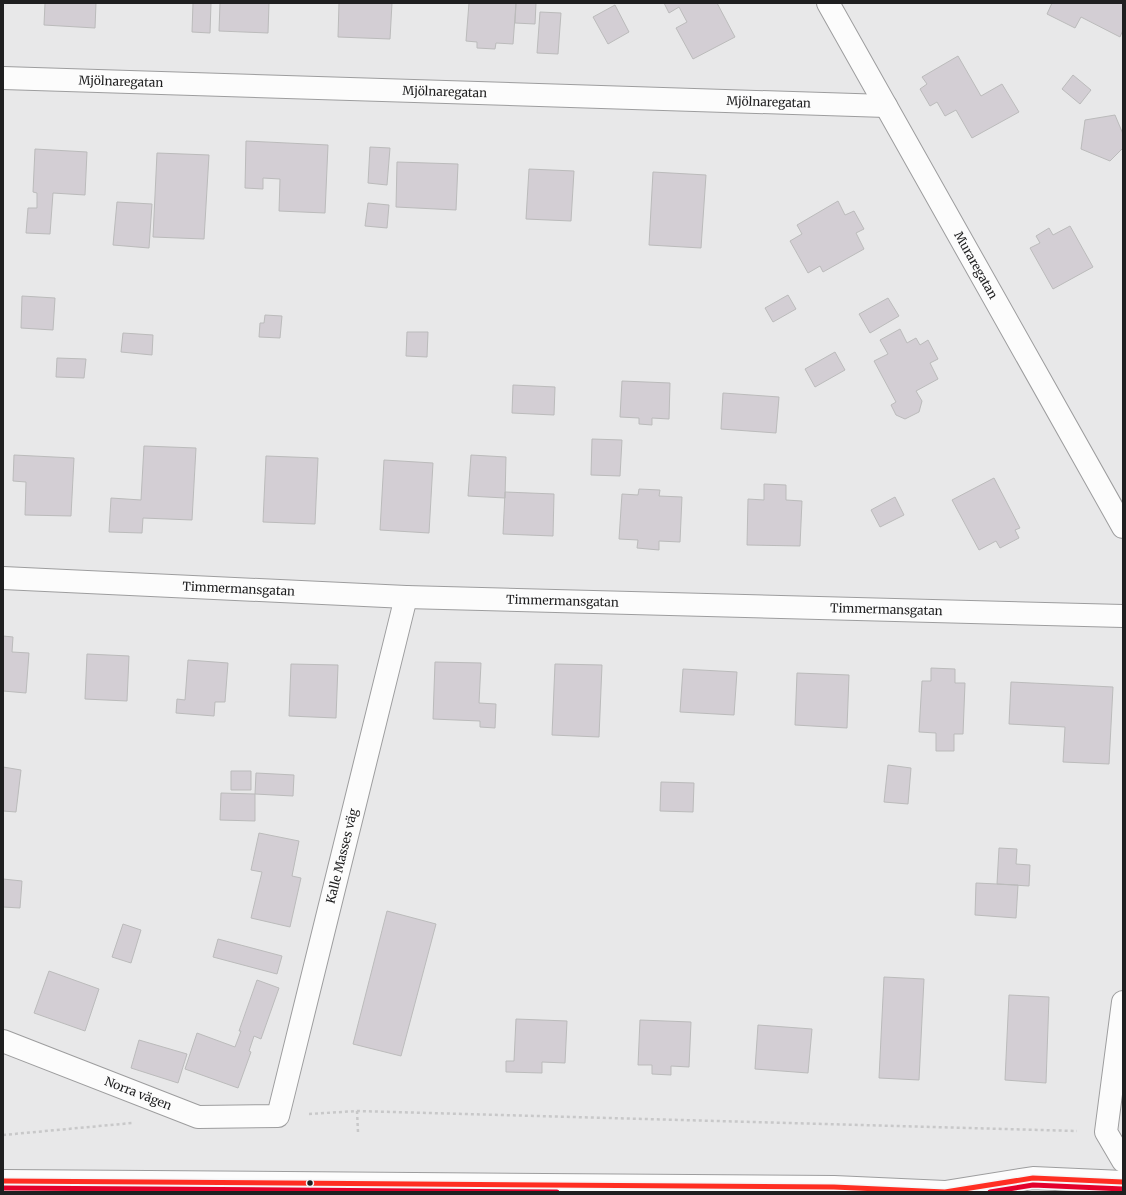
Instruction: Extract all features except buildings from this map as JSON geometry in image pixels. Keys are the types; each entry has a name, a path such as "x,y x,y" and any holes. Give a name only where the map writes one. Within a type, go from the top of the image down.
{"street":[{"name":"Muraregatan","path":"828,3 1123,526"},
{"name":"Mjölnaregatan","path":"3,78 886,106"},
{"name":"Timmermansgatan","path":"3,578 406,597 1123,616"},
{"name":"Kalle Masses väg","path":"278,1116 406,597"},
{"path":"1123,1002 1106,1132 1123,1161"},
{"name":"Norra vägen","path":"3,1041 198,1117 278,1116"},
{"path":"3,1181 834,1187 945,1192 1033,1178 1123,1182"}],"path":[{"path":"278,1116 358,1111 1106,1132"},
{"path":"358,1111 358,1132"},
{"path":"3,1135 134,1123"}],"transit line":[{"path":"3,1181 834,1187 945,1192 1033,1178 1123,1182"},
{"path":"990,1192 1033,1185 1123,1189"},
{"path":"3,1188 557,1192"}]}
